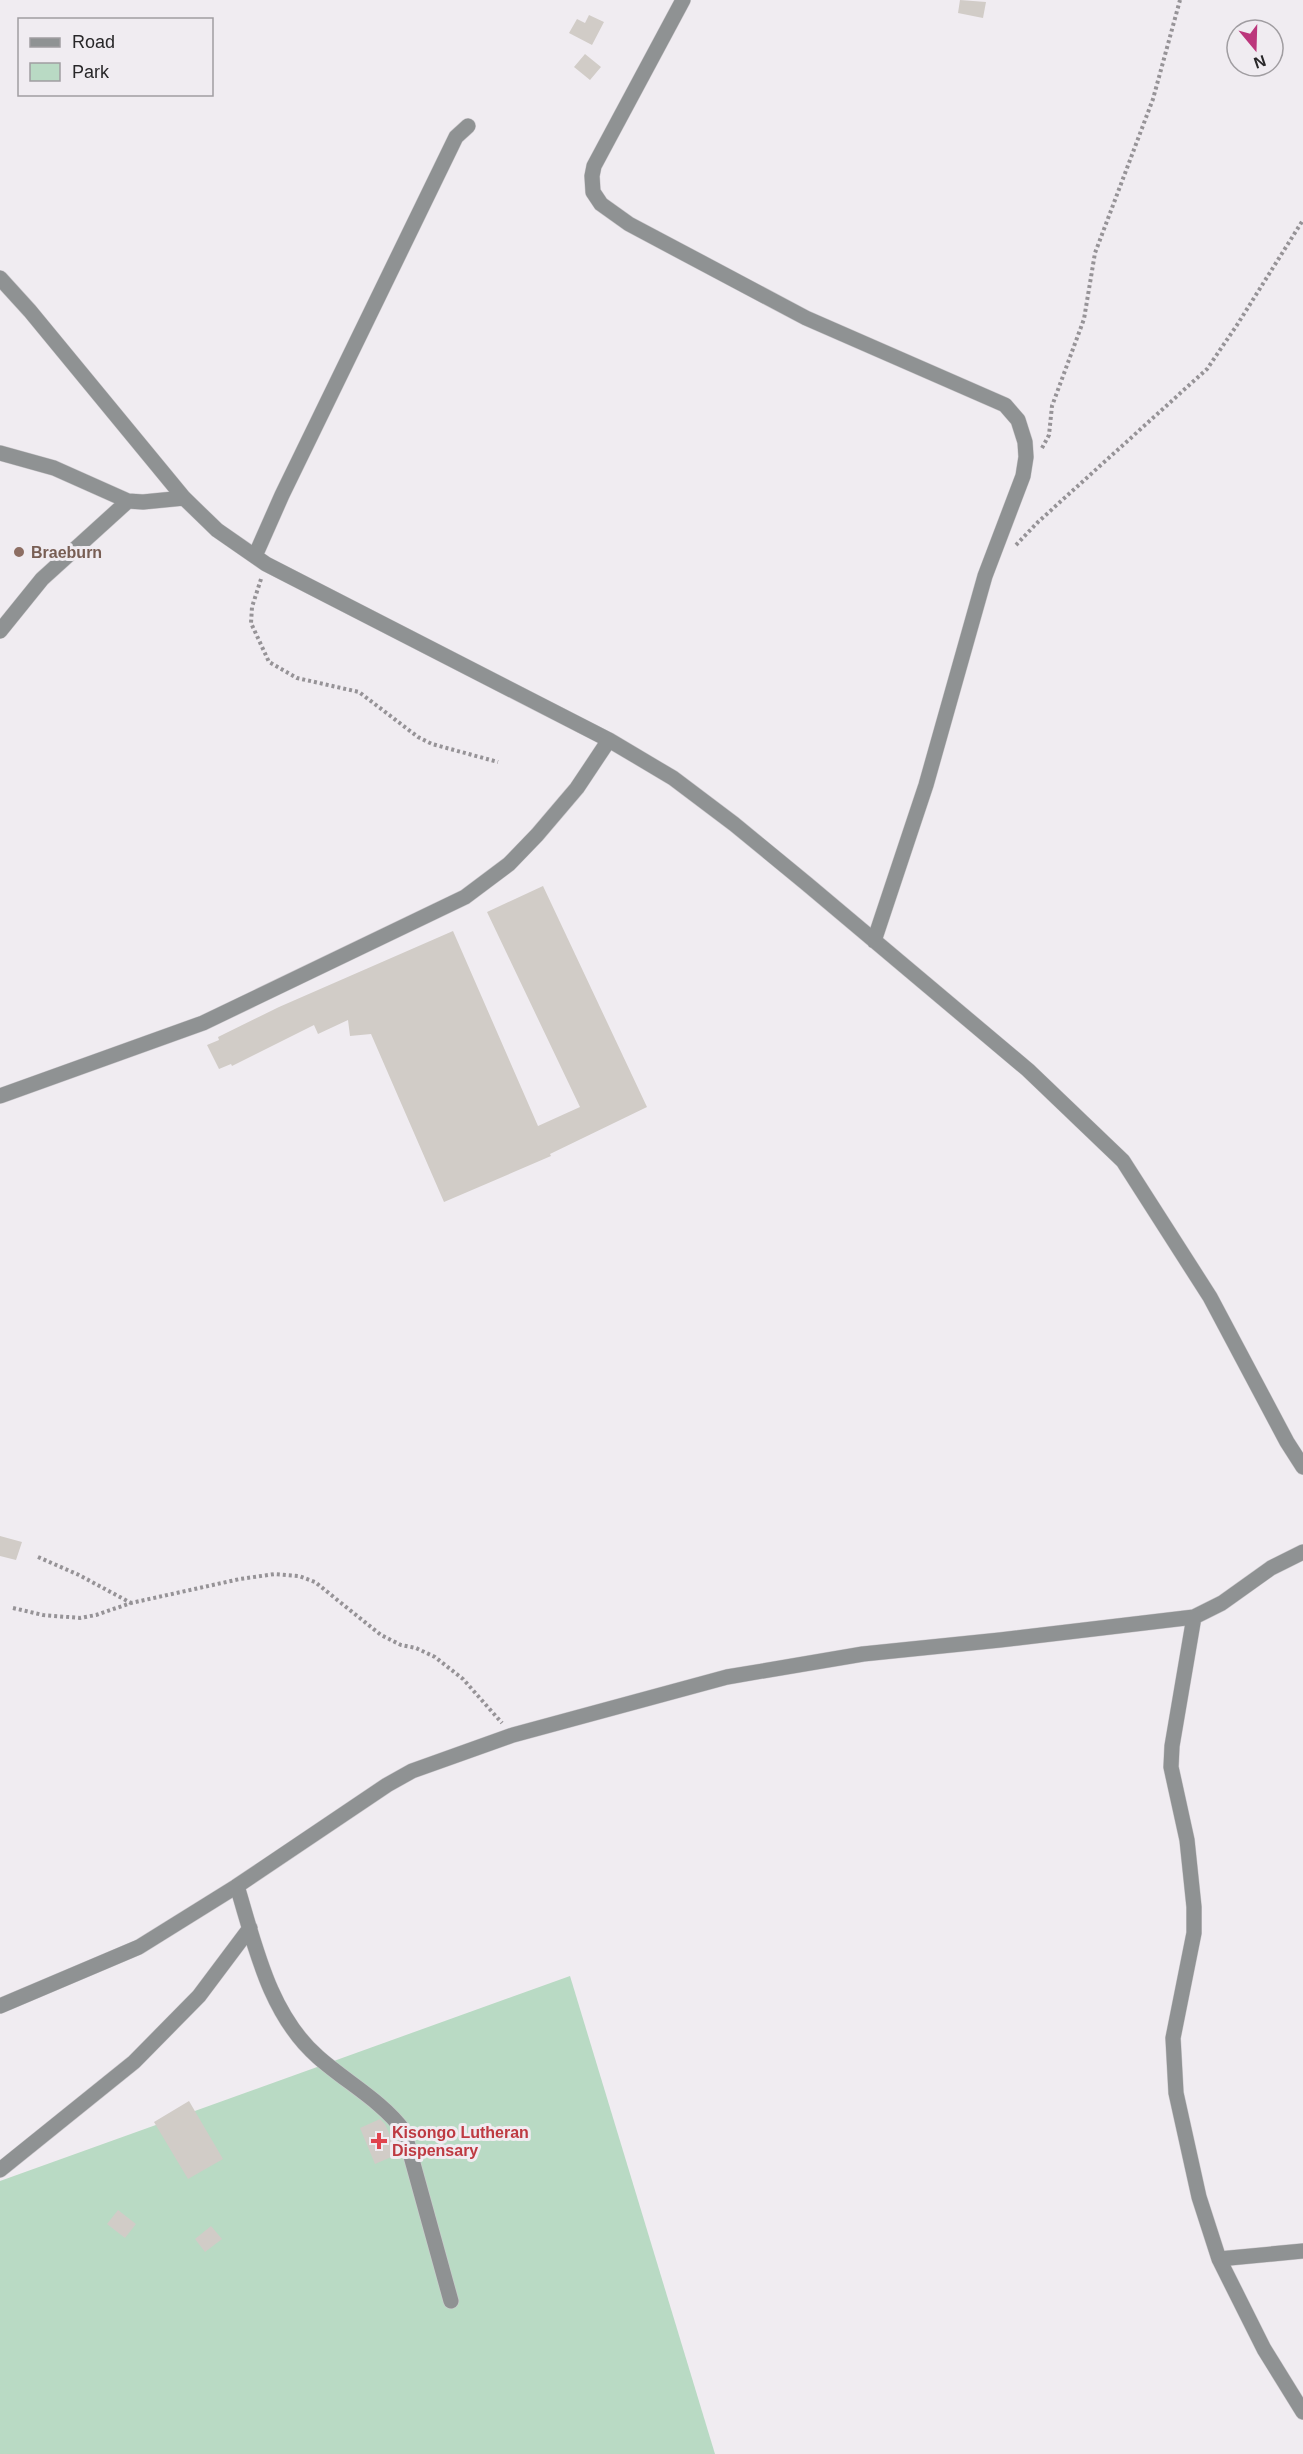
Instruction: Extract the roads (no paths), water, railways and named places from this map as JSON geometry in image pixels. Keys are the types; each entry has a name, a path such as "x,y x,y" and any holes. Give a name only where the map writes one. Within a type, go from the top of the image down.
{"street":[{"path":"683,0 594,166 591,176 593,192 601,204 629,224 806,318 1005,405 1018,420 1025,442 1026,457 1023,476 985,576 926,785 874,941"},
{"path":"261,560 282,495 456,137 468,126"},
{"path":"0,278 30,311 183,498 217,530 261,560 609,740 673,778 734,824 1028,1070 1122,1161 1210,1297 1287,1442 1303,1467"},
{"path":"0,453 54,468 128,501 150,502 183,498"},
{"path":"0,631 42,579 128,501"},
{"path":"0,1096 203,1023 465,897 509,864 537,834 577,788 609,740"},
{"path":"0,2006 139,1947 237,1886 387,1785 412,1771 446,1758 513,1735 727,1677 863,1654 1194,1617 1222,1603 1271,1568 1303,1552"},
{"path":"1194,1617 1172,1746 1171,1767 1187,1840 1194,1907 1194,1933 1173,2038 1176,2093 1199,2197 1219,2259 1264,2349 1303,2412"},
{"path":"237,1886 266,1979 281,2011 301,2041 317,2057 392,2115 404,2131 451,2301"},
{"path":"0,2170 134,2062 199,1996 250,1928"},
{"path":"1219,2259 1303,2251"}],"place":[{"name":"Braeburn","path":"19,552"},
{"name":"Kisongo Lutheran Dispensary","path":"379,2141"}]}
